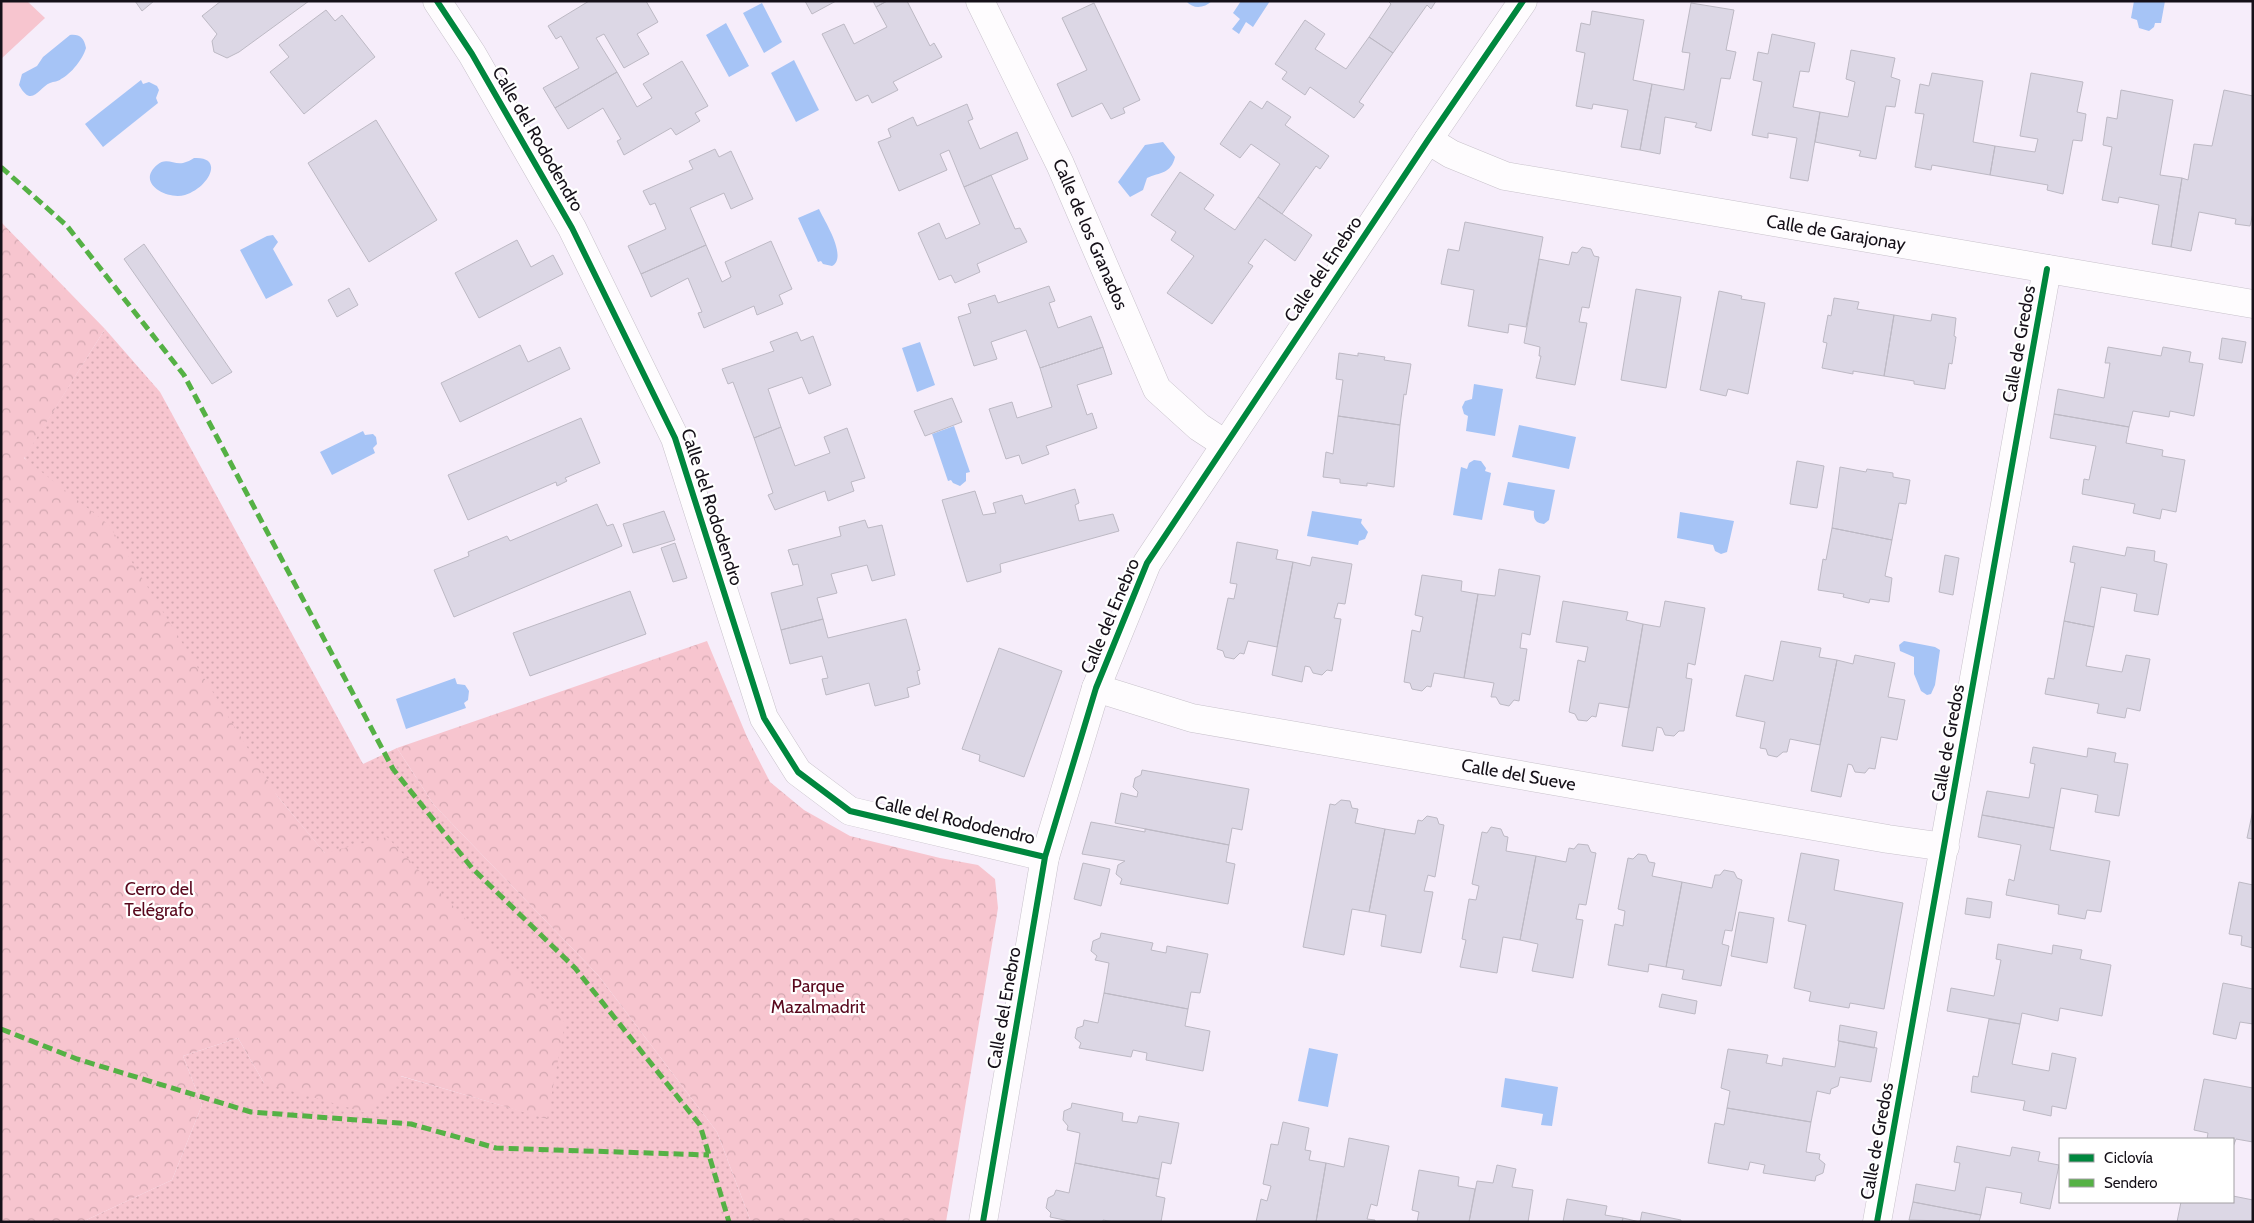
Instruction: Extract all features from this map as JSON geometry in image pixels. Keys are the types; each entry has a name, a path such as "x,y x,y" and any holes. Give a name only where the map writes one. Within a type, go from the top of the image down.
{"street":[{"name":"Calle del Rododendro","path":"437,1 472,54 572,228 675,438 764,718 798,772 850,811 1045,856"},
{"name":"Calle de los Granados","path":"980,1 1060,164 1157,389 1199,427 1225,444"},
{"name":"Calle del Enebro","path":"983,1222 1045,856 1096,688 1147,563 1428,140 1523,1"},
{"name":"Calle de Garajonay","path":"1428,140 1451,154 1505,176 2253,304"},
{"name":"Calle de Gredos","path":"1877,1222 1946,846 2048,269"},
{"name":"Calle del Sueve","path":"1096,688 1192,718 1878,837 1946,846"}],"green space":[{"path":"1,1 27,1 45,18 1,59"},
{"name":"Cerro del Telégrafo","path":"1,222 105,329 24,458 109,525 278,797 325,853 387,837 565,1023 547,1119 401,1076 367,1113 264,1083 238,1038 183,1056 202,1105 172,1180 82,1222 1,1222"},
{"path":"105,329 160,392 363,764 397,748 434,805 598,975 717,1132 751,1222 82,1222 172,1180 202,1105 183,1056 238,1038 264,1083 400,1076 546,1118 278,797 24,457"},
{"name":"Parque Mazalmadrit","path":"707,641 747,737 770,782 804,810 850,836 940,858 978,865 995,879 998,908 946,1222 751,1222 717,1132 598,975 434,805 397,748"}],"water":[{"path":"1186,1 1212,1 1206,5 1196,7"},
{"path":"1241,1 1270,1 1253,27 1246,22 1239,34 1232,29 1240,19 1233,13"},
{"path":"2134,1 2165,1 2161,23 2155,23 2154,27 2149,31 2139,28 2137,20 2131,18"},
{"path":"762,3 782,42 764,53 743,13"},
{"path":"726,23 749,66 729,77 706,35"},
{"path":"70,35 76,35 83,39 86,48 73,70 59,81 46,85 32,96 24,92 19,85 22,74 37,66 43,57"},
{"path":"794,60 819,110 796,122 771,73"},
{"path":"141,80 143,84 149,82 157,86 159,90 156,98 158,103 103,147 85,124"},
{"path":"1163,142 1175,157 1171,167 1164,172 1147,178 1143,190 1130,197 1118,182 1145,145"},
{"path":"194,158 209,162 211,167 207,180 194,191 185,195 170,195 156,189 152,184 151,172 160,163 167,161 183,163"},
{"path":"819,209 834,239 838,255 836,262 832,266 823,264 821,261 818,262 798,218"},
{"path":"273,235 278,242 273,249 293,285 266,299 240,250 267,236"},
{"path":"920,342 935,385 917,392 902,348"},
{"path":"1474,384 1503,389 1495,436 1466,431 1468,416 1464,414 1462,407 1465,401 1472,399"},
{"path":"1519,425 1576,437 1569,469 1512,457"},
{"path":"954,426 970,472 966,473 966,481 960,486 951,480 948,481 932,434"},
{"path":"363,431 365,435 373,434 376,437 377,444 373,448 375,453 332,475 320,452"},
{"path":"1474,460 1481,461 1486,468 1485,471 1491,473 1482,520 1453,515 1461,467 1467,469 1469,463"},
{"path":"1508,482 1555,490 1549,520 1544,524 1539,523 1534,517 1534,511 1503,505"},
{"path":"1312,511 1362,519 1361,523 1368,532 1365,539 1359,541 1358,545 1307,536"},
{"path":"1680,512 1734,521 1727,552 1721,554 1715,551 1713,545 1677,538"},
{"path":"1904,641 1935,647 1940,650 1935,685 1931,694 1927,695 1921,691 1914,674 1914,657 1900,651 1899,645"},
{"path":"455,678 457,684 465,685 469,691 468,700 464,703 466,708 406,729 396,699"},
{"path":"1309,1048 1338,1054 1328,1107 1298,1101"},
{"path":"1505,1078 1558,1087 1552,1126 1541,1125 1543,1114 1501,1107"}],"building":[{"path":"135,1 154,1 142,11"},
{"path":"221,1 309,1 239,52 227,58 214,52 212,41 217,34 202,16"},
{"path":"589,1 646,1 658,22 637,34 649,54 624,68 604,34 596,38 617,72 555,108 543,88 579,68 561,36 556,39 548,26"},
{"path":"805,1 836,1 812,14"},
{"path":"873,1 887,1 876,7"},
{"path":"887,1 907,1 930,46 934,43 942,57 893,82 898,90 872,103 868,95 856,101 822,34 844,24 854,44 887,27 876,7"},
{"path":"1388,1 1436,1 1431,9 1427,5 1393,53 1369,37 1391,4"},
{"path":"1094,3 1140,100 1123,108 1125,113 1111,119 1102,103 1072,117 1057,84 1087,70 1062,18"},
{"path":"1691,3 1734,10 1726,50 1736,52 1730,79 1721,78 1711,131 1695,127 1697,123 1665,117 1660,154 1640,150 1652,84 1684,90 1690,53 1682,52"},
{"path":"326,10 335,21 342,15 375,57 304,114 270,72 289,57 279,45"},
{"path":"1592,11 1644,20 1633,80 1652,84 1640,150 1621,147 1628,110 1593,104 1592,109 1576,106 1585,53 1576,51 1581,23 1590,25"},
{"path":"1305,20 1325,34 1315,49 1346,69 1369,37 1393,53 1359,102 1364,105 1354,118 1310,87 1305,95 1282,79 1287,72 1275,64"},
{"path":"1772,34 1815,43 1809,72 1800,71 1793,107 1820,112 1808,181 1790,178 1797,138 1768,133 1768,138 1752,135 1762,82 1753,80 1758,52 1768,54"},
{"path":"1851,50 1895,58 1891,77 1900,80 1895,107 1886,106 1876,159 1859,156 1861,151 1815,142 1820,112 1848,117 1855,82 1846,79"},
{"path":"682,61 708,106 695,113 700,121 676,135 671,128 624,155 617,141 621,139 603,108 568,129 555,108 617,72 637,107 652,98 643,84"},
{"path":"1932,73 1983,81 1973,142 1995,146 1990,175 1932,165 1931,170 1915,167 1924,114 1915,113 1920,84 1929,86"},
{"path":"2031,73 2083,82 2077,112 2086,114 2082,141 2073,140 2063,194 2047,190 2048,185 1990,175 1995,146 2035,152 2038,139 2020,136"},
{"path":"2121,90 2173,100 2160,175 2182,178 2171,247 2152,244 2159,205 2119,197 2118,203 2102,200 2112,147 2103,145 2107,117 2117,119"},
{"path":"2224,90 2253,96 2253,213 2250,226 2235,224 2236,219 2199,212 2191,251 2171,247 2182,178 2188,180 2194,144 2212,146"},
{"path":"1250,101 1262,109 1267,101 1291,117 1285,125 1329,156 1320,169 1316,166 1282,214 1258,197 1280,164 1251,144 1240,158 1220,144"},
{"path":"967,104 973,119 968,121 980,149 1017,132 1028,159 964,187 949,150 940,154 947,170 899,191 878,142 891,137 888,129 913,117 917,126"},
{"path":"376,120 437,220 369,262 308,163"},
{"path":"715,149 719,157 731,151 753,199 731,209 724,193 690,208 706,245 641,274 628,246 666,229 655,203 650,205 643,191 693,169 689,161"},
{"path":"1180,172 1214,195 1204,209 1235,230 1258,197 1312,235 1295,261 1265,239 1248,263 1253,266 1212,324 1167,293 1194,256 1171,240 1176,232 1151,215"},
{"path":"991,175 1015,229 1020,228 1027,242 977,264 980,272 955,283 951,275 939,280 918,233 939,223 946,239 980,224 964,187"},
{"path":"1465,222 1543,237 1526,327 1509,324 1508,333 1468,326 1474,290 1441,284 1448,249 1459,251"},
{"path":"517,240 531,267 553,255 563,274 479,318 455,273"},
{"path":"771,241 792,289 779,295 783,304 757,315 754,306 704,328 698,313 702,312 688,278 651,297 641,274 706,245 722,282 731,277 725,262"},
{"path":"144,244 232,372 212,384 124,259"},
{"path":"1582,247 1591,249 1594,256 1599,257 1589,308 1582,307 1579,322 1587,323 1575,385 1536,378 1541,356 1539,356 1540,347 1524,343 1539,259 1569,265 1572,252 1577,253"},
{"path":"1049,286 1055,301 1049,303 1058,328 1091,316 1103,347 1040,368 1026,330 991,342 997,359 974,366 958,317 971,313 968,304 995,295 998,303"},
{"path":"349,288 358,305 337,317 328,300"},
{"path":"1636,289 1681,297 1666,388 1621,380"},
{"path":"1719,291 1742,296 1741,299 1765,303 1748,394 1728,389 1726,396 1700,390"},
{"path":"1834,298 1859,302 1857,309 1894,315 1884,376 1853,371 1853,374 1822,368 1827,343 1823,342 1828,315 1831,316"},
{"path":"1932,314 1956,318 1954,336 1956,337 1952,364 1949,363 1945,389 1914,384 1914,381 1884,376 1894,315 1931,321"},
{"path":"797,332 801,341 813,336 831,385 809,394 802,377 768,389 781,427 754,438 733,382 728,384 722,369 774,351 770,342"},
{"path":"2222,338 2246,342 2242,363 2219,359"},
{"path":"520,345 528,362 560,347 570,369 460,422 441,383"},
{"path":"1103,347 1112,374 1077,385 1087,415 1092,413 1097,428 1046,446 1049,454 1022,464 1019,455 1006,459 989,409 1012,402 1017,418 1052,407 1040,368"},
{"path":"2108,347 2161,356 2163,347 2191,352 2189,362 2203,364 2194,416 2170,411 2169,417 2133,411 2129,427 2054,414 2058,389 2104,398 2110,363 2105,363"},
{"path":"1339,353 1358,356 1358,353 1385,357 1384,360 1411,364 1406,395 1404,394 1400,425 1338,416 1343,380 1336,379"},
{"path":"952,398 962,422 925,436 914,411"},
{"path":"2054,414 2129,427 2126,443 2163,450 2162,456 2185,460 2176,512 2162,509 2160,519 2133,513 2135,504 2082,494 2084,479 2089,480 2096,446 2050,438"},
{"path":"1338,416 1400,425 1394,487 1367,483 1367,486 1340,483 1340,479 1323,477 1326,452 1333,454"},
{"path":"581,418 600,463 565,478 567,481 557,486 556,482 468,520 448,475"},
{"path":"781,427 795,466 830,453 824,437 847,428 865,478 851,482 854,491 828,501 825,491 775,510 768,495 773,493 754,438"},
{"path":"1797,461 1824,466 1817,508 1790,504"},
{"path":"1840,467 1866,472 1867,469 1893,473 1893,477 1910,480 1906,504 1899,503 1892,540 1832,528"},
{"path":"1075,489 1079,503 1075,505 1079,521 1113,514 1119,531 1000,564 1001,572 967,582 942,500 975,491 983,515 996,513 993,503 1022,495 1025,504"},
{"path":"597,504 607,526 613,524 622,546 454,617 434,570 469,556 468,552 507,536 510,541"},
{"path":"664,511 675,540 633,553 623,524"},
{"path":"865,520 868,528 882,525 895,575 872,581 867,565 831,574 837,593 817,598 823,619 781,630 771,593 803,585 798,564 793,565 788,550 841,536 839,527"},
{"path":"1832,528 1892,540 1885,576 1892,578 1889,602 1870,599 1869,603 1843,597 1844,594 1818,590 1823,559 1826,560"},
{"path":"1237,542 1278,550 1276,559 1293,562 1277,647 1248,641 1244,654 1240,653 1234,659 1225,657 1223,651 1217,649 1228,598 1234,599 1237,584 1230,583"},
{"path":"675,543 687,578 673,582 661,548"},
{"path":"2073,546 2125,556 2127,547 2155,551 2154,561 2167,564 2158,615 2134,611 2137,594 2101,587 2094,627 2064,621 2075,563 2070,562"},
{"path":"1945,555 1959,558 1953,595 1939,592"},
{"path":"1312,557 1352,564 1345,604 1338,603 1334,618 1341,619 1332,671 1327,670 1322,675 1313,673 1310,667 1305,666 1302,682 1272,675 1293,562 1310,566"},
{"path":"1499,569 1540,576 1530,635 1522,633 1520,648 1527,649 1519,701 1514,700 1509,706 1500,704 1496,697 1491,697 1494,683 1464,678 1478,594 1495,596"},
{"path":"1422,575 1462,581 1461,591 1478,594 1464,678 1434,673 1431,687 1427,686 1422,691 1412,689 1410,683 1404,682 1412,630 1420,632 1423,617 1415,615"},
{"path":"630,591 646,634 530,676 513,633"},
{"path":"1563,601 1628,612 1626,620 1643,624 1629,708 1599,703 1596,717 1592,716 1587,721 1578,720 1575,714 1569,712 1578,660 1585,662 1588,647 1556,642"},
{"path":"1665,601 1705,608 1695,665 1688,663 1686,678 1692,679 1684,731 1679,731 1674,736 1665,735 1662,728 1657,727 1653,751 1622,746 1643,624 1660,627"},
{"path":"823,619 828,638 906,619 920,670 917,671 920,684 907,688 909,697 875,706 869,683 826,695 822,679 828,678 822,656 790,664 781,630"},
{"path":"2064,621 2094,627 2086,666 2122,672 2126,655 2150,659 2140,711 2127,708 2125,718 2097,713 2099,704 2045,694 2048,678 2054,679"},
{"path":"1781,641 1821,648 1819,657 1837,660 1820,745 1790,739 1787,752 1783,752 1777,757 1768,755 1766,749 1760,748 1765,722 1736,716 1745,675 1773,681"},
{"path":"999,648 1062,671 1024,777 979,761 980,755 962,749"},
{"path":"1855,655 1895,663 1888,697 1905,700 1897,740 1881,737 1875,769 1869,768 1865,773 1855,772 1852,765 1848,764 1841,797 1811,791 1837,660 1853,664"},
{"path":"2033,747 2087,757 2088,748 2116,753 2114,762 2128,764 2119,816 2095,812 2098,795 2061,788 2054,828 1982,815 1987,791 2029,798 2035,764 2030,763"},
{"path":"1142,770 1249,789 1242,830 1232,828 1229,845 1115,823 1121,793 1137,797 1138,792 1133,787 1135,778 1141,775"},
{"path":"1341,800 1350,801 1352,808 1358,809 1355,823 1385,829 1369,912 1352,909 1344,955 1303,947 1330,804 1335,805"},
{"path":"2253,810 2253,839 2247,838"},
{"path":"1982,815 2054,828 2050,850 2110,861 2101,912 2087,910 2085,919 2058,914 2059,905 2006,895 2009,879 2014,881 2021,845 1978,837"},
{"path":"1427,816 1437,818 1439,824 1444,825 1435,877 1428,875 1424,891 1433,892 1421,953 1381,946 1386,915 1369,912 1385,829 1415,834 1418,820 1422,821"},
{"path":"1091,822 1145,832 1145,829 1229,845 1226,862 1235,864 1228,904 1120,884 1122,879 1116,874 1118,865 1125,861 1082,854"},
{"path":"1491,827 1501,829 1504,836 1508,837 1506,851 1536,856 1520,940 1503,937 1497,973 1460,967 1466,940 1462,939 1469,899 1476,900 1479,886 1472,884 1482,832 1487,833"},
{"path":"1578,844 1588,845 1591,852 1596,853 1586,905 1579,904 1576,919 1583,920 1573,978 1532,971 1538,944 1520,940 1536,856 1566,862 1569,848 1574,849"},
{"path":"1801,853 1839,860 1834,890 1903,903 1884,1009 1850,1003 1849,1008 1809,1001 1811,992 1794,988 1806,925 1788,921"},
{"path":"1638,854 1646,855 1649,862 1655,863 1652,876 1682,882 1666,967 1649,964 1648,972 1608,965 1615,924 1623,926 1625,911 1618,909 1628,858 1633,859"},
{"path":"1083,863 1110,869 1101,906 1074,899"},
{"path":"1724,870 1734,872 1737,878 1742,880 1732,931 1725,930 1722,944 1729,946 1721,986 1682,979 1684,970 1666,967 1682,882 1712,888 1715,875 1720,875"},
{"path":"2239,882 2253,885 2253,948 2241,945 2242,936 2229,934"},
{"path":"1967,898 1992,902 1990,918 1965,914"},
{"path":"1739,912 1774,918 1767,963 1731,956"},
{"path":"1101,933 1153,943 1151,950 1166,953 1167,946 1208,954 1200,993 1191,992 1188,1009 1104,993 1109,963 1095,960 1097,956 1091,951 1093,941 1100,938"},
{"path":"1998,944 2052,954 2053,945 2082,950 2080,959 2111,965 2102,1016 2060,1008 2058,1021 2022,1013 2020,1024 1947,1011 1951,988 1994,996 2001,960 1996,959"},
{"path":"2223,983 2253,989 2253,1024 2240,1022 2236,1039 2213,1034"},
{"path":"1104,993 1188,1009 1185,1026 1210,1031 1203,1071 1146,1060 1147,1053 1133,1050 1131,1057 1079,1048 1081,1043 1075,1038 1077,1028 1083,1026 1084,1020 1098,1023"},
{"path":"1662,994 1697,1001 1695,1014 1659,1007"},
{"path":"1989,1019 2020,1024 2012,1064 2049,1071 2052,1053 2076,1058 2066,1109 2052,1106 2051,1116 2023,1110 2025,1101 1971,1092 1973,1076 1978,1077"},
{"path":"1840,1025 1877,1032 1874,1048 1838,1041"},
{"path":"1839,1041 1877,1048 1871,1082 1840,1077 1838,1086 1831,1089 1830,1094 1817,1091 1811,1122 1727,1108 1730,1091 1721,1088 1728,1049 1768,1055 1766,1063 1782,1066 1783,1058 1835,1067"},
{"path":"2204,1079 2253,1088 2253,1142 2236,1139 2234,1144 2234,1138 2207,1138 2208,1133 2194,1130"},
{"path":"1072,1103 1123,1113 1122,1121 1137,1123 1139,1116 1179,1123 1171,1164 1162,1162 1159,1179 1075,1163 1080,1133 1067,1130 1068,1126 1063,1120 1064,1111 1071,1108"},
{"path":"1727,1108 1811,1122 1806,1152 1820,1154 1819,1159 1825,1164 1823,1173 1816,1176 1815,1181 1763,1173 1765,1165 1750,1162 1748,1170 1708,1163 1715,1123 1724,1125"},
{"path":"1283,1122 1309,1128 1305,1150 1311,1151 1309,1160 1326,1163 1316,1222 1256,1222 1261,1199 1267,1201 1271,1186 1263,1184 1271,1144 1278,1145"},
{"path":"1349,1138 1389,1146 1377,1206 1371,1204 1367,1219 1375,1220 1375,1222 1316,1222 1326,1163 1344,1167"},
{"path":"1957,1146 2010,1156 2012,1147 2040,1152 2038,1161 2059,1165 2050,1209 2020,1203 2022,1193 1986,1187 1981,1215 1913,1202 1916,1184 1955,1191 1960,1163 1954,1162"},
{"path":"1075,1163 1159,1179 1156,1196 1165,1198 1161,1222 1114,1222 1103,1220 1103,1222 1074,1222 1050,1217 1051,1213 1046,1208 1048,1198 1054,1195 1056,1190 1069,1193"},
{"path":"1497,1165 1516,1169 1512,1187 1533,1190 1528,1222 1469,1222 1477,1181 1493,1183"},
{"path":"1419,1170 1459,1177 1458,1186 1475,1189 1469,1222 1417,1222 1419,1212 1412,1210"},
{"path":"2234,1196 2253,1200 2253,1222 2177,1222 2181,1203 2234,1203"},
{"path":"1567,1199 1607,1206 1605,1215 1623,1218 1622,1222 1563,1222"},
{"path":"1913,1202 1981,1215 1979,1222 1909,1220"},
{"path":"1642,1212 1681,1220 1681,1222 1640,1222"},
{"path":"1623,1218 1640,1222 1622,1222"}],"marked path":[{"path":"1,167 67,226 184,375 393,769 472,868 575,968 700,1125 729,1222"},
{"path":"1,1029 77,1059 251,1112 411,1124 496,1148 709,1155"}],"cycle path":[{"path":"437,1 472,54 572,228 675,438 764,718 798,772 850,811 1045,857"},
{"path":"983,1222 1045,857 1096,688 1147,563 1428,140 1523,1"},
{"path":"1877,1222 2047,269"}]}
